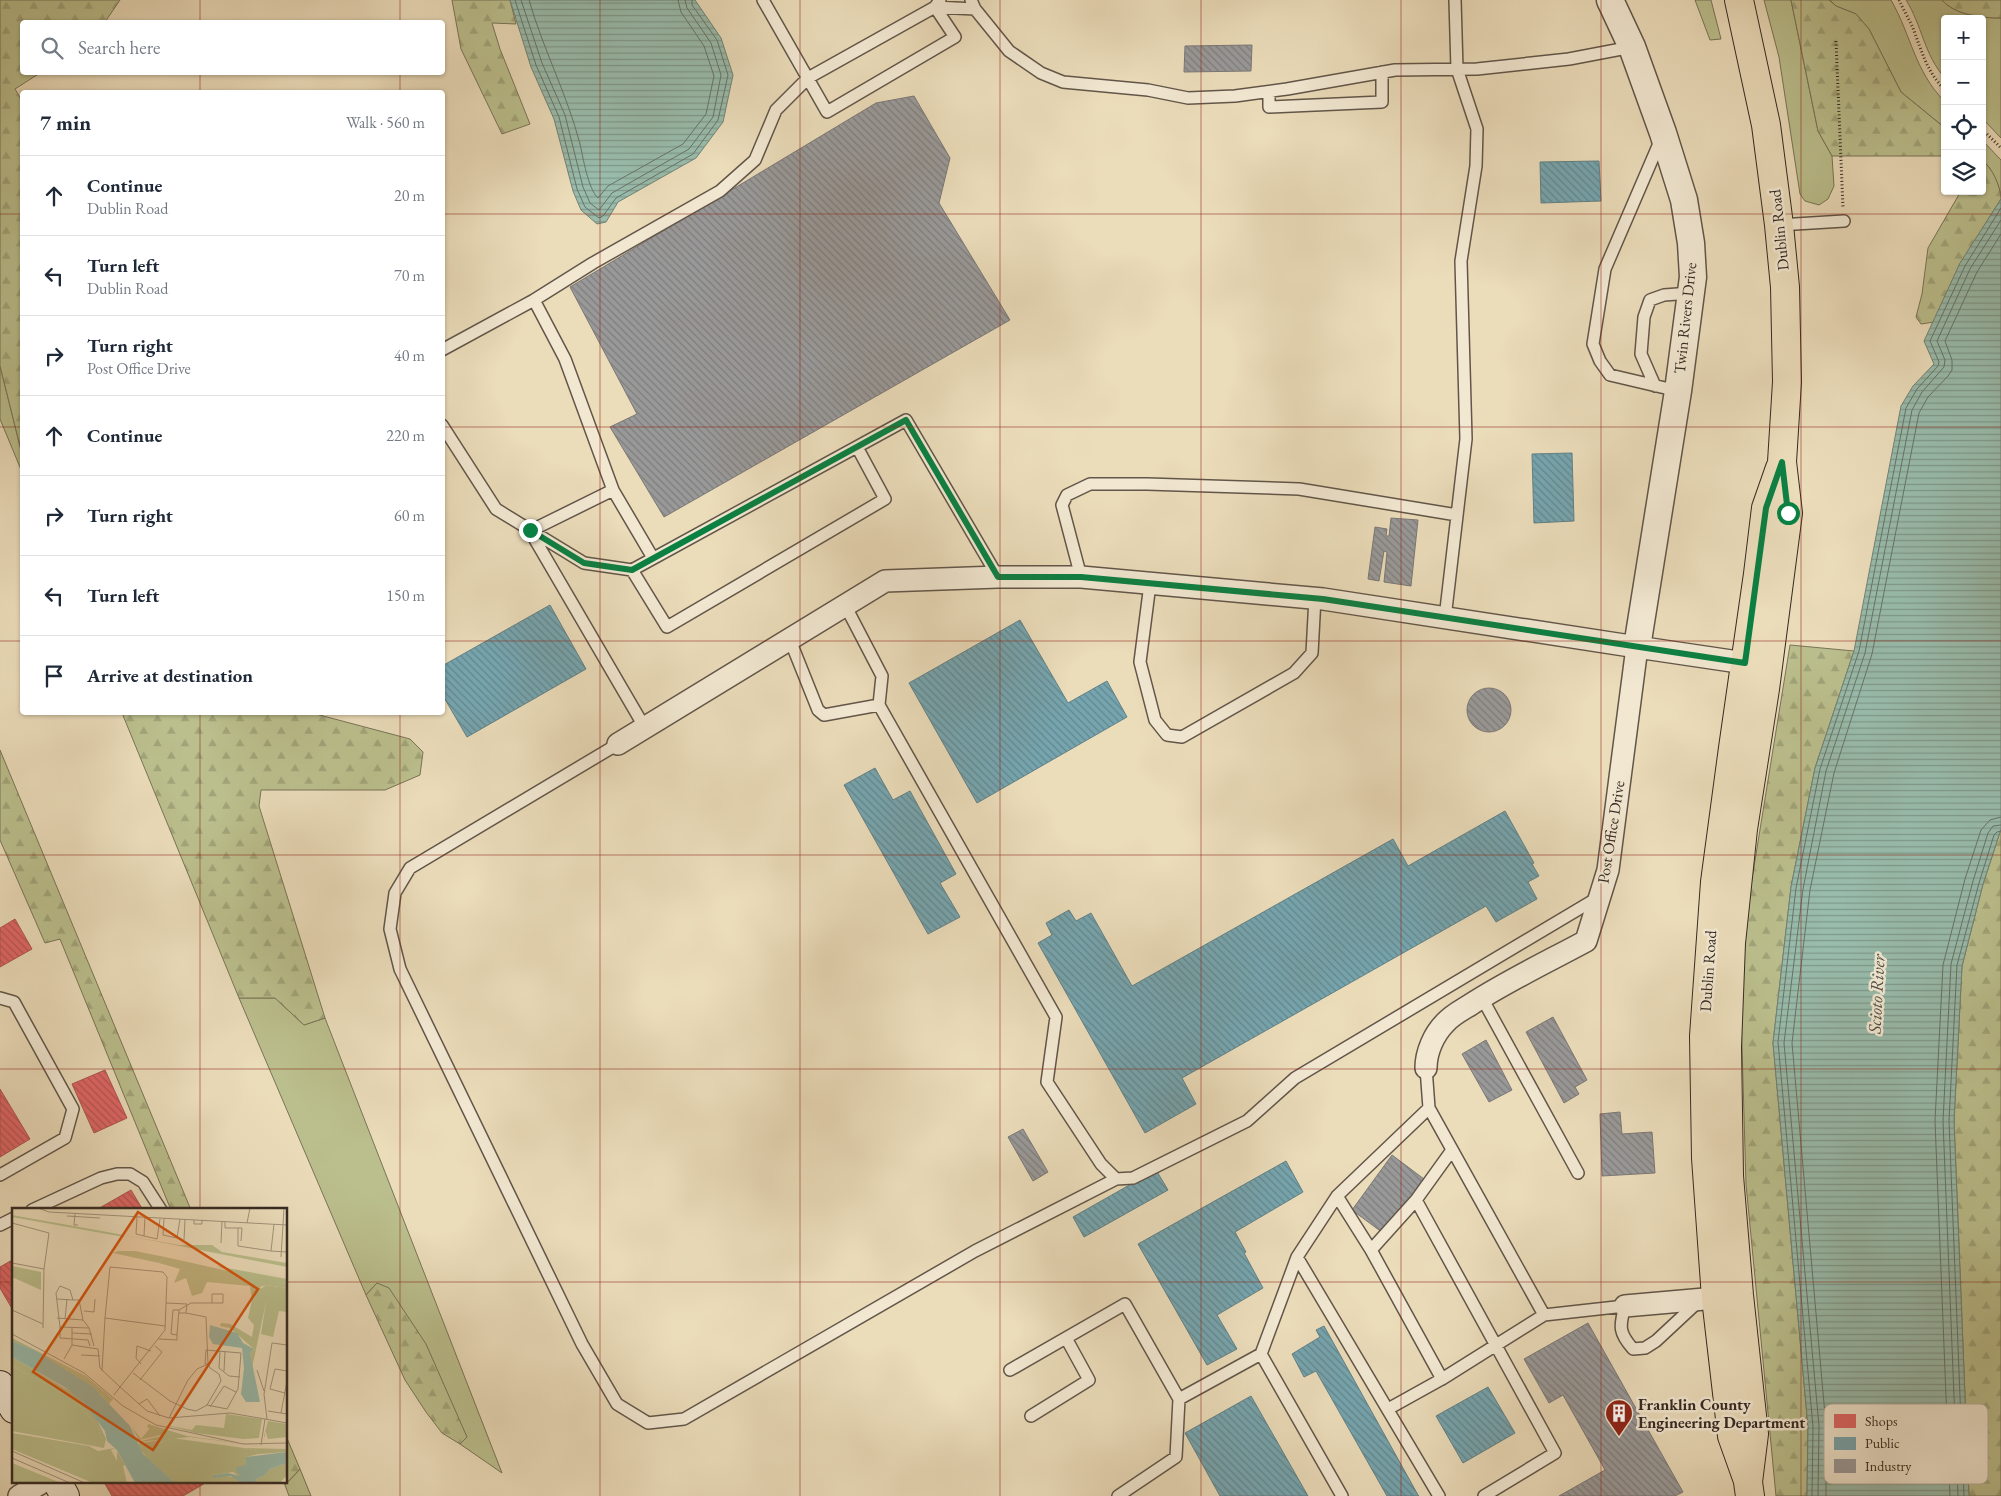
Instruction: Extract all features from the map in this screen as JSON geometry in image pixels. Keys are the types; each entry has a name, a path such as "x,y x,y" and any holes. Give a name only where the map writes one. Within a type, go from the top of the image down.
{"main road":[{"name":"Dublin Road","path":"1739,0 1766,125 1779,225 1785,287 1788,382 1782,462 1788,513 1765,688 1743,829 1730,952 1727,1047 1730,1176 1739,1295 1754,1434 1749,1489"},
{"name":"Dublin Road","path":"1749,1489 1732,1436 1708,1299 1704,1036 1715,882 1766,508 1782,462"},
{"path":"58,1484 65,1496"}],"street":[{"name":"Twin Rivers Drive","path":"1610,0 1632,47 1663,134 1684,200 1691,243 1692,293 1667,388 1637,647"},
{"path":"618,744 885,581 998,577 1081,577 1314,598 1745,663"},
{"name":"Post Office Drive","path":"1426,1068 1426,1060 1437,1032 1446,1021 1482,998 1586,941 1608,870 1637,647"},
{"path":"1625,1306 1708,1299"},
{"path":"19,1496 40,1484"}],"lane":[{"path":"763,0 827,112 955,37 937,3"},
{"path":"1445,618 1466,439 1461,261 1476,166 1477,129 1457,69 1455,0"},
{"path":"445,348 534,300 593,263 720,191 755,160 776,110 808,78 937,3 973,4 1009,51 1041,73 1063,82 1148,90 1188,98 1269,92 1394,70 1457,69 1569,58 1632,47"},
{"path":"1269,92 1269,107 1382,102 1382,72"},
{"path":"1663,134 1604,270 1593,344 1600,361 1610,375 1667,388"},
{"path":"1779,225 1844,221"},
{"path":"1667,388 1641,354 1644,317 1650,300 1664,295 1692,293"},
{"path":"534,300 565,359 613,490 653,558"},
{"path":"445,430 496,509 584,563 632,570 906,420 998,577"},
{"path":"632,570 667,627 885,499 857,447"},
{"path":"1081,577 1062,505 1067,495 1090,484 1147,484 1299,490 1458,515"},
{"path":"530,530 613,490"},
{"path":"530,530 645,728"},
{"path":"1150,584 1140,662 1155,720 1167,735 1182,737 1294,673 1312,653 1314,598"},
{"path":"845,605 882,676 879,705 1056,1016 1048,1082 1101,1164 1116,1179"},
{"path":"790,640 818,710 824,715 879,705"},
{"path":"618,744 410,868 395,893 390,929 400,969 582,1344 617,1404 648,1423 684,1419 975,1251 1116,1179 1133,1178 1247,1121 1295,1078 1600,896"},
{"path":"0,998 14,1002 73,1109 65,1138 0,1175"},
{"path":"1482,998 1578,1173"},
{"path":"1426,1068 1429,1108 1544,1315"},
{"path":"1179,1399 1261,1354 1297,1257 1337,1196 1429,1108"},
{"path":"1371,1250 1416,1200 1452,1150"},
{"path":"36,1208 101,1178 118,1174 130,1174 143,1182 160,1208"},
{"path":"1337,1196 1371,1250 1442,1379"},
{"path":"1416,1200 1555,1452 1484,1496"},
{"path":"0,1225 12,1219"},
{"path":"1297,1257 1439,1496"},
{"path":"1388,1409 1442,1379 1544,1315 1625,1306 1620,1323 1623,1338 1633,1349 1645,1348 1708,1299"},
{"path":"1010,1370 1125,1304 1179,1399 1176,1457 1118,1496"},
{"path":"1030,1416 1090,1380 1066,1338"},
{"path":"1261,1354 1342,1496"}],"path":[{"path":"1899,0 1912,26 1922,56 1933,78 1941,86"},
{"path":"1836,41 1844,221"},
{"path":"1986,133 2001,148"}],"green space":[{"path":"0,0 120,0 106,20 20,20 20,75 37,75 15,89 20,98 20,446 0,366"},
{"path":"452,0 510,0 516,24 492,23 500,49 530,124 502,134 461,49"},
{"path":"1695,0 1711,0 1721,39 1710,40"},
{"path":"1764,0 1791,0 1818,131 1832,156 1834,186 1828,199 1819,205 1805,201 1800,194 1779,57"},
{"path":"1791,0 1829,0 1836,6 1856,14 1869,29 1901,92 1941,125 1941,156 1832,156 1818,131"},
{"path":"1830,0 1891,0 1926,78 1941,97 1941,125 1901,92 1869,29 1856,14 1836,6"},
{"path":"1906,0 1942,0 1954,9 1969,15 1941,15 1941,73 1932,60"},
{"path":"1942,0 2001,0 2001,18 1986,17 1986,15 1969,15 1947,5"},
{"path":"1986,17 2001,18 2001,138 1986,122"},
{"path":"1986,144 2001,160 2001,195 1994,176 1986,164"},
{"path":"1986,165 1995,178 2001,199 1961,263 1934,322 1921,324 1916,317 1922,294 1928,248 1959,195 1986,195"},
{"path":"0,366 20,446 20,467 0,419"},
{"path":"1790,645 1854,651 1815,768 1791,887 1773,1043 1808,1427 1807,1496 1776,1496 1746,1184 1741,1012 1745,922"},
{"path":"123,715 320,715 410,739 423,752 420,775 385,790 261,790 259,806 325,1018 304,1025 275,998 239,998"},
{"path":"0,750 190,1208 170,1208 60,939 45,943 0,840"},
{"path":"2001,829 2001,1496 1969,1496 1969,1484 1988,1484 1988,1404 1965,1404 1954,1121 1962,966 1983,884"},
{"path":"239,998 275,998 304,1025 325,1018 502,1473 460,1444 467,1437 377,1283 366,1295"},
{"path":"377,1283 389,1288 426,1344 467,1437 460,1444 442,1433 405,1380 366,1295"},
{"path":"288,1441 300,1469 288,1482"},
{"path":"300,1469 311,1496 289,1496 285,1485 288,1484"}],"water":[{"path":"510,0 695,0 721,38 733,75 723,122 696,158 618,202 606,222 597,224 581,210 573,191 554,119 531,67"},
{"name":"Scioto River","path":"2001,199 2001,829 1983,884 1962,966 1954,1121 1965,1404 1824,1404 1824,1484 1969,1484 1969,1496 1807,1496 1808,1427 1773,1043 1791,887 1815,768 1854,651 1901,406 1913,386 1934,364 1924,341 1960,263"}],"building: Shops":[{"path":"15,919 32,949 0,967 0,928"},
{"path":"105,1070 127,1118 94,1133 72,1084"},
{"path":"0,1089 30,1139 0,1157"},
{"path":"131,1190 142,1208 100,1208"},
{"path":"12,1260 12,1309 0,1288 0,1267"},
{"path":"105,1484 204,1484 183,1496 112,1496"}],"building: Public":[{"path":"1599,161 1601,201 1541,203 1540,162"},
{"path":"1572,453 1574,521 1534,523 1532,454"},
{"path":"550,605 586,669 467,737 445,699 445,664"},
{"path":"1020,620 1068,703 1107,681 1127,717 977,803 909,683"},
{"path":"875,768 893,800 910,791 956,874 940,883 960,917 928,934 844,785"},
{"path":"1505,811 1534,863 1532,864 1539,876 1528,882 1537,899 1496,922 1486,906 1182,1078 1196,1104 1145,1133 1038,943 1052,935 1046,923 1069,910 1076,921 1091,913 1132,986 1393,839 1408,866"},
{"path":"1286,1161 1303,1192 1235,1232 1263,1288 1217,1315 1237,1349 1207,1365 1138,1244"},
{"path":"1156,1170 1168,1190 1084,1237 1073,1217"},
{"path":"1324,1326 1419,1496 1387,1496 1316,1371 1304,1377 1292,1354 1320,1337 1316,1330"},
{"path":"1488,1387 1515,1433 1463,1463 1436,1416"},
{"path":"1251,1396 1308,1496 1220,1496 1185,1433"}],"building: Industry":[{"path":"1252,45 1251,71 1184,72 1185,46"},
{"path":"914,96 950,158 939,203 1010,320 664,517 610,427 637,414 570,287 876,103"},
{"path":"1391,518 1418,520 1411,586 1384,582 1387,552 1384,551 1379,581 1368,579 1375,527 1387,529 1386,536 1389,536"},
{"path":"1493,688 1505,694 1510,701 1510,719 1505,726 1498,731 1485,732 1473,726 1468,719 1467,706 1473,694 1480,689"},
{"path":"1553,1017 1587,1080 1575,1087 1579,1094 1564,1103 1526,1032"},
{"path":"1486,1040 1512,1090 1489,1102 1462,1054"},
{"path":"1620,1112 1622,1134 1652,1132 1655,1173 1602,1176 1600,1114"},
{"path":"1023,1129 1048,1172 1033,1181 1008,1137"},
{"path":"1392,1155 1424,1179 1383,1233 1352,1210"},
{"name":"Franklin County Engineering Department","path":"1588,1323 1683,1492 1675,1496 1559,1496 1605,1470 1563,1395 1549,1403 1524,1359"}],"place":[{"name":"Franklin County Engineering Department","path":"1619,1437"}],"route":[{"path":"530,530 584,563 632,570 906,420 998,577 1081,577 1323,599 1745,663 1766,508 1782,462 1788,513"}]}
